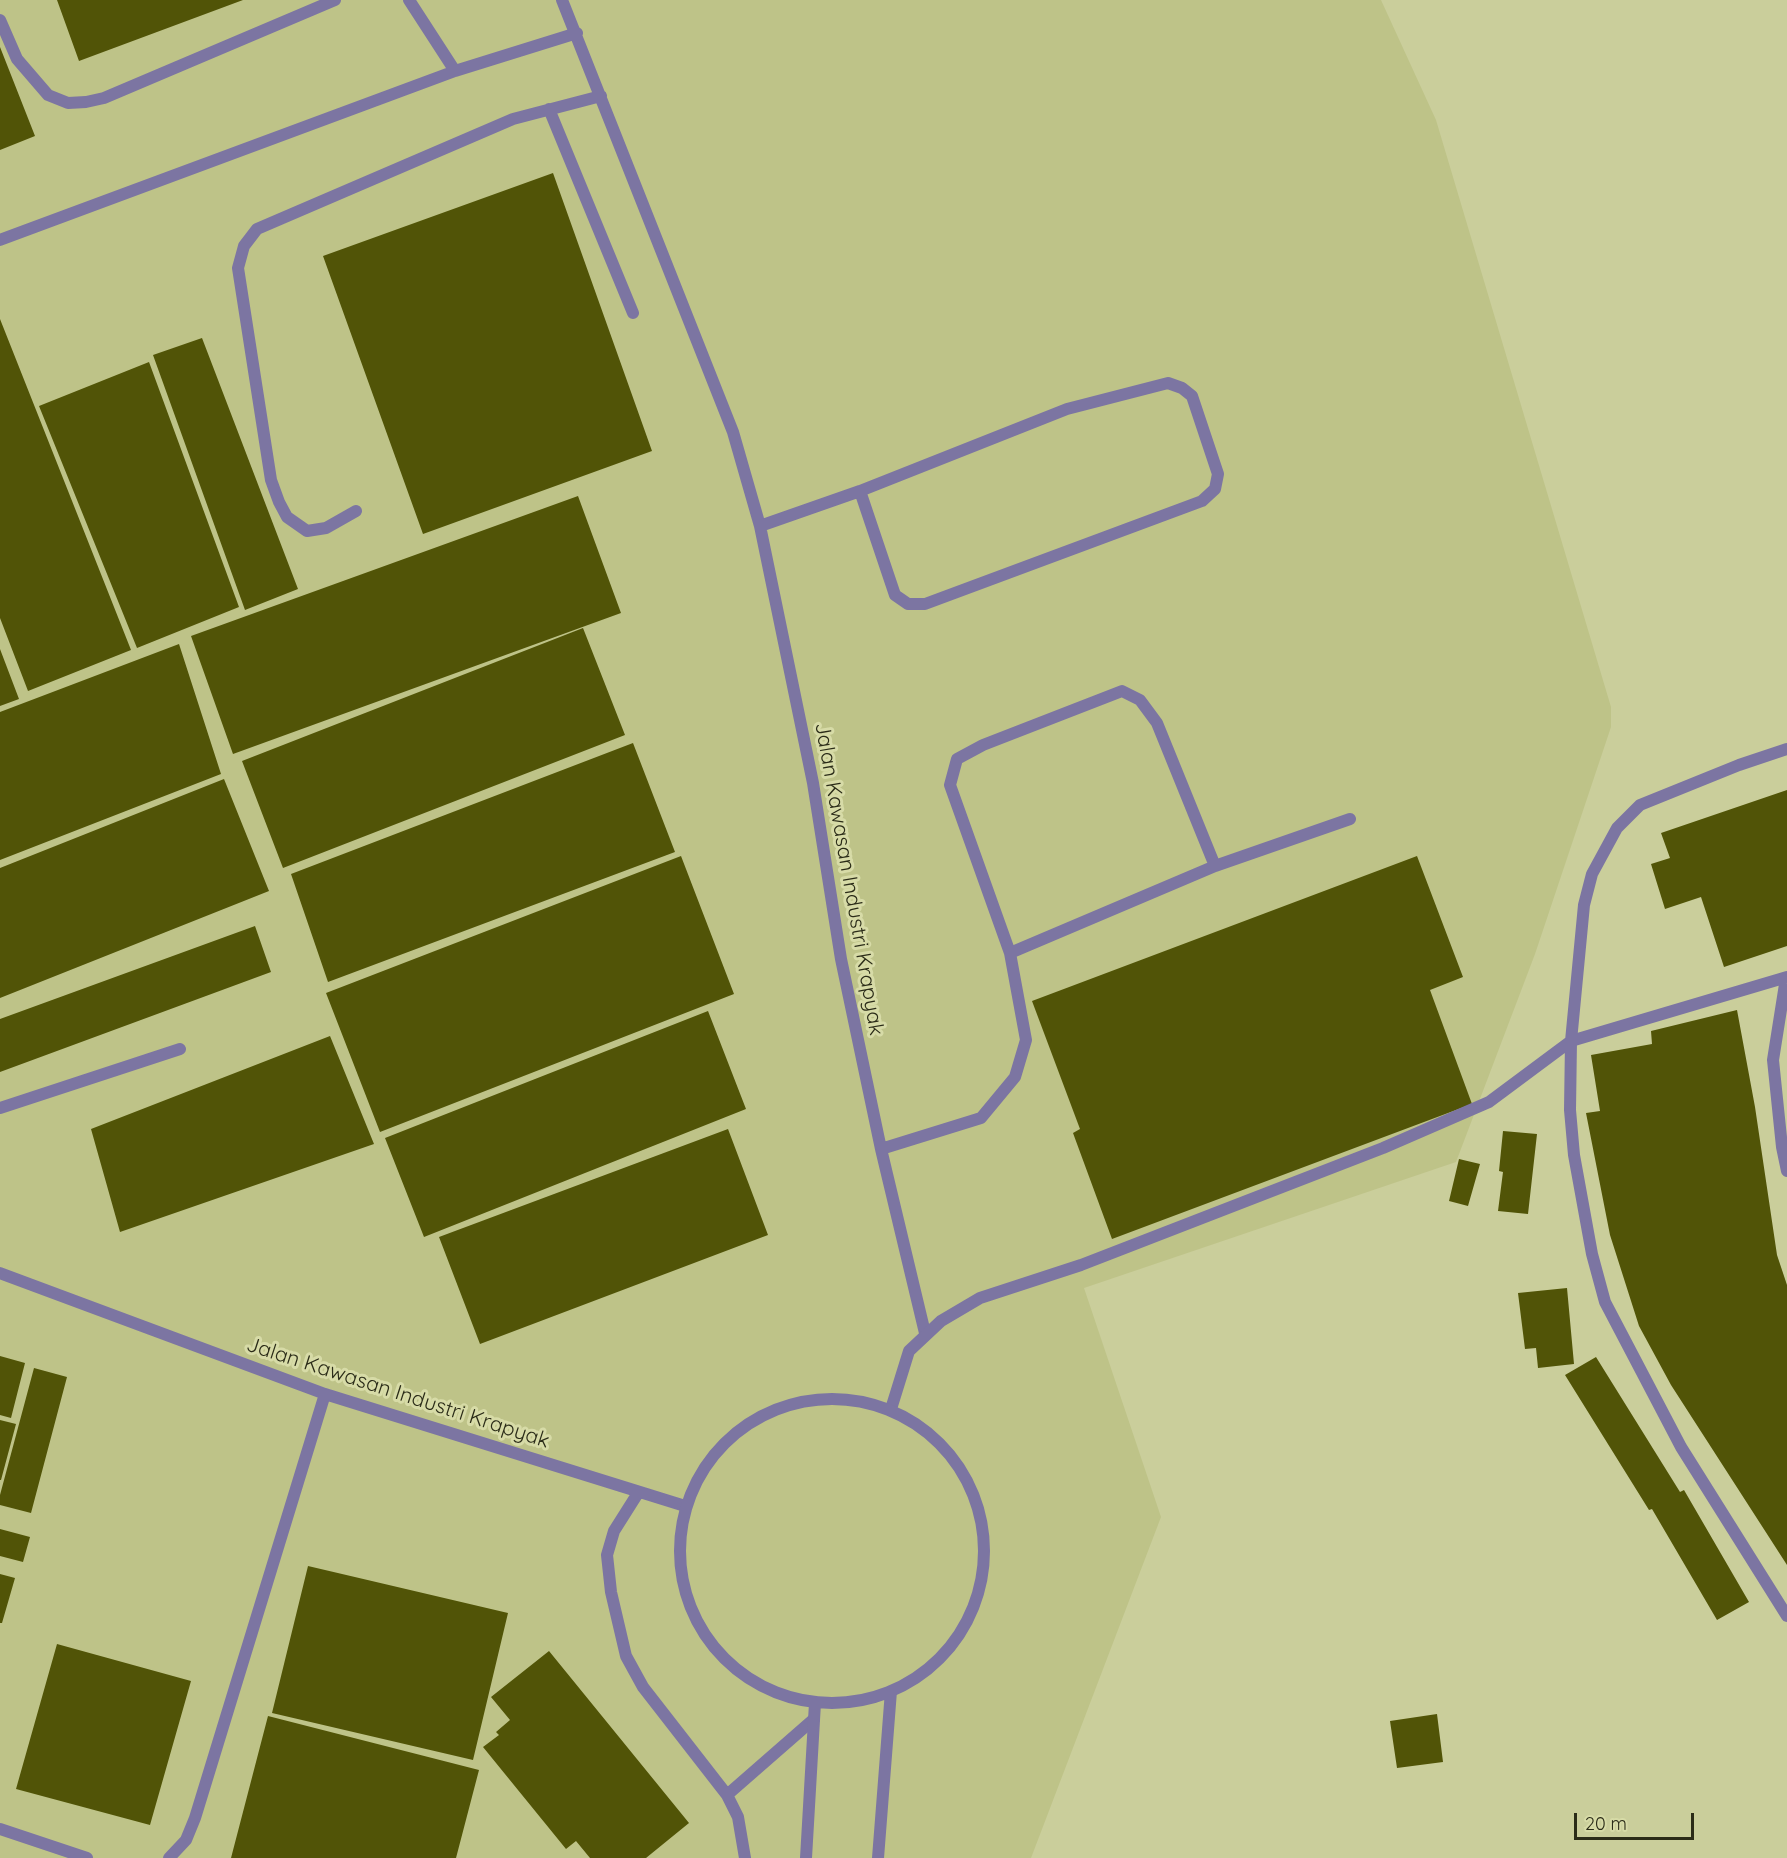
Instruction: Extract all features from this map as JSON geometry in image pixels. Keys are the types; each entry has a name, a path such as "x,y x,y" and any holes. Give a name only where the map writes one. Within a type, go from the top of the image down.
{"street":[{"path":"0,20 17,59 48,96 68,103 86,102 104,98 335,0"},
{"path":"409,0 455,71"},
{"name":"Jalan Kawasan Industri Krapyak","path":"562,0 577,33 733,432 760,526 813,783 841,959 881,1149 925,1334"},
{"path":"0,240 455,71 577,33"},
{"path":"356,511 326,528 307,531 287,517 279,501 271,480 238,268 244,246 257,229 513,119 601,96"},
{"path":"549,109 633,313"},
{"path":"760,526 860,491 1067,409 1167,383 1182,388 1192,396 1218,474 1215,489 1202,501 925,604 908,604 895,596 860,491"},
{"path":"881,1149 981,1118 1015,1077 1026,1040 1010,953 950,785 957,759 983,745 1122,691 1140,700 1157,723 1215,866"},
{"path":"1787,749 1739,765 1640,805 1617,828 1592,874 1584,905 1571,1041 1570,1110 1574,1155 1592,1254 1605,1302 1681,1447 1787,1616"},
{"path":"1010,953 1215,866 1350,819"},
{"path":"891,1409 909,1351 925,1334 980,1298 1092,1261 1383,1148 1489,1102 1571,1041 1786,977 1773,1060 1782,1147 1787,1171"},
{"path":"0,1108 180,1049"},
{"name":"Jalan Kawasan Industri Krapyak","path":"0,1273 325,1394 685,1506"},
{"path":"169,1858 186,1840 195,1818 325,1394"},
{"path":"810,1399 853,1399 891,1409 929,1432 960,1466 979,1508 985,1553 977,1598 957,1638 925,1672 891,1691 854,1702 815,1703 771,1692 733,1668 703,1635 684,1594 678,1550 685,1506 704,1467 732,1435 769,1411 810,1399"},
{"path":"638,1493 614,1531 608,1555 611,1592 626,1656 643,1687 728,1795 738,1817 745,1858"},
{"path":"878,1858 891,1691"},
{"path":"806,1858 815,1703"},
{"path":"728,1795 814,1719"},
{"path":"0,1829 87,1858"}],"shaded area":[{"path":"0,0 1381,0 1436,120 1611,707 1611,727 1535,954 1456,1162 1084,1288 1161,1517 1031,1858 0,1858"}],"building":[{"path":"57,0 243,0 79,61"},
{"path":"0,47 35,136 0,150"},
{"path":"553,173 652,451 423,534 323,256"},
{"path":"0,319 131,650 28,691 0,618"},
{"path":"202,338 298,589 245,610 153,355"},
{"path":"149,362 239,607 137,648 39,406"},
{"path":"578,496 621,613 233,754 191,636"},
{"path":"583,628 625,735 283,868 242,761"},
{"path":"179,644 221,774 0,860 0,712"},
{"path":"0,649 19,699 0,706"},
{"path":"633,743 675,852 328,982 291,874"},
{"path":"224,779 269,891 0,998 0,868"},
{"path":"1787,790 1787,946 1724,967 1701,897 1665,909 1651,864 1670,858 1661,833"},
{"path":"681,856 734,994 380,1132 326,993"},
{"path":"1417,856 1463,977 1430,990 1472,1104 1112,1239 1073,1133 1080,1129 1032,1001"},
{"path":"255,926 271,972 0,1072 0,1019"},
{"path":"1737,1010 1755,1107 1777,1255 1787,1285 1787,1565 1671,1385 1639,1326 1610,1235 1586,1113 1600,1111 1591,1055 1652,1044 1651,1031"},
{"path":"708,1011 746,1109 424,1237 385,1138"},
{"path":"330,1036 374,1144 120,1232 91,1129"},
{"path":"728,1129 768,1235 480,1344 439,1237"},
{"path":"1503,1131 1537,1134 1528,1214 1498,1211 1503,1172 1499,1171"},
{"path":"1459,1159 1480,1164 1468,1206 1449,1201"},
{"path":"1567,1288 1574,1364 1538,1368 1536,1348 1525,1349 1518,1293"},
{"path":"0,1356 25,1363 11,1418 0,1415"},
{"path":"1596,1357 1680,1492 1684,1490 1749,1602 1717,1620 1652,1509 1649,1510 1565,1375"},
{"path":"34,1368 67,1377 31,1513 0,1505 0,1495"},
{"path":"0,1420 16,1424 1,1480 0,1480"},
{"path":"0,1529 30,1537 23,1562 0,1556"},
{"path":"308,1566 508,1613 473,1760 272,1713"},
{"path":"0,1574 15,1578 2,1623 0,1623"},
{"path":"57,1644 191,1681 150,1825 16,1789"},
{"path":"549,1651 689,1823 646,1858 590,1858 576,1841 566,1849 483,1747 499,1735 496,1732 510,1720 491,1697"},
{"path":"1437,1714 1443,1762 1397,1768 1390,1721"},
{"path":"268,1716 479,1770 456,1858 231,1858"}]}
